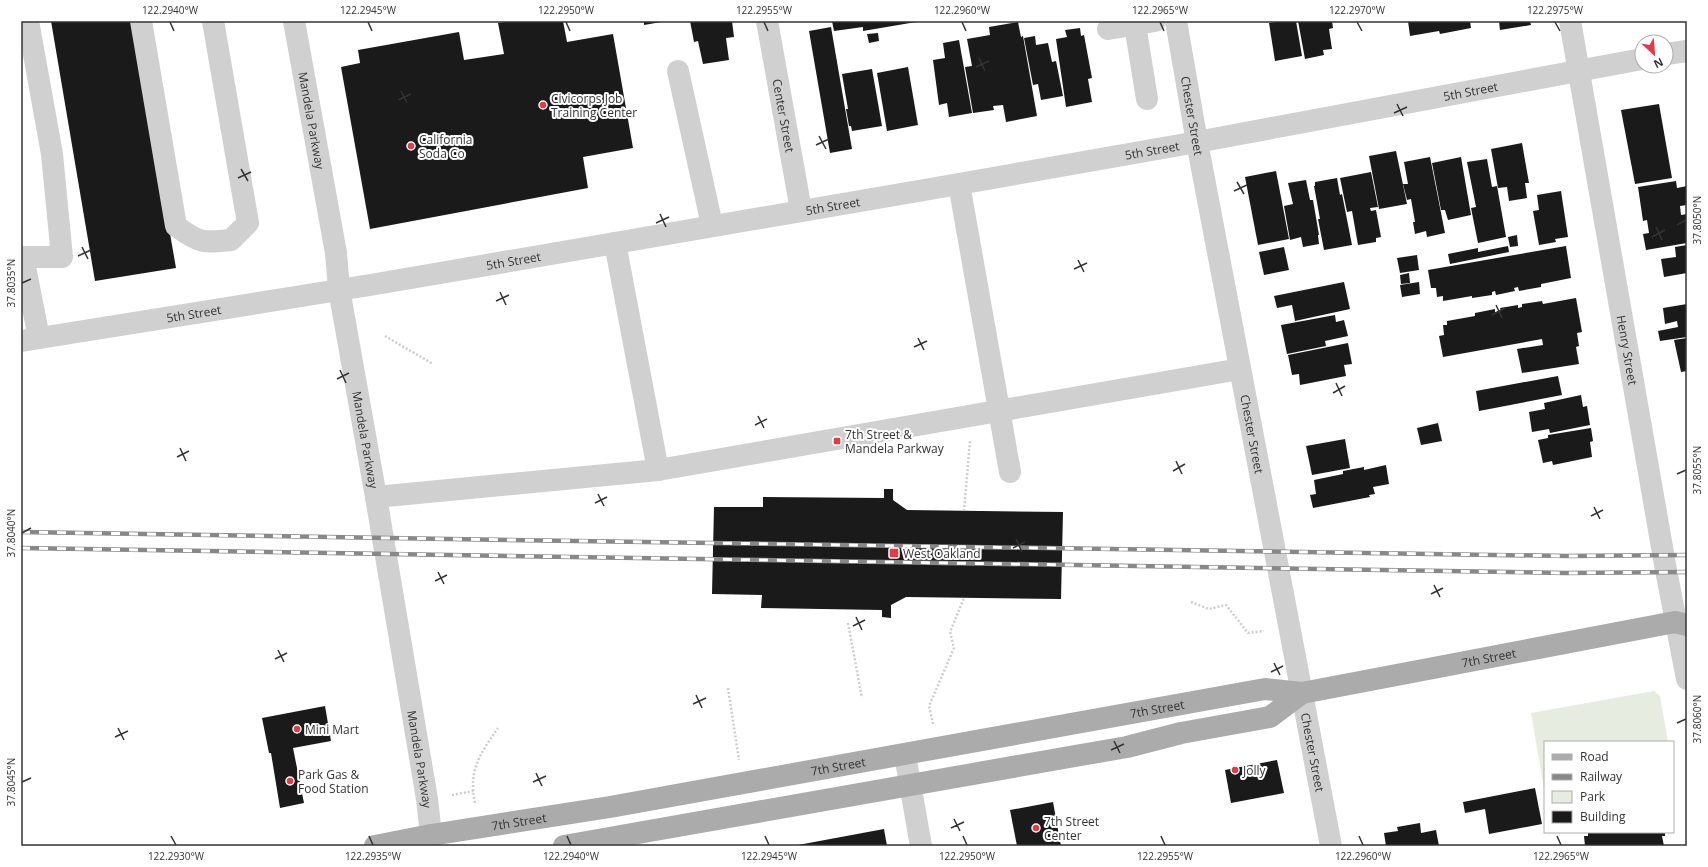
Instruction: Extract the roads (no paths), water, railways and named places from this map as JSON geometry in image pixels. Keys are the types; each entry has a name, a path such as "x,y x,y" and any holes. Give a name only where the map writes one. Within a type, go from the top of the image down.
{"main road":[{"name":"7th Street","path":"375,846 430,842 1265,689 1302,693 1683,619"},
{"name":"7th Street","path":"564,846 1127,747 1181,733 1270,717 1302,693"}],"street":[{"path":"28,21 52,154 62,257 22,257 30,340"},
{"path":"141,21 176,226 191,237 206,242 231,240 248,223 213,21"},
{"name":"Mandela Parkway","path":"294,21 336,253 339,289 427,799 430,842"},
{"name":"Center Street","path":"767,21 801,210"},
{"name":"Chester Street","path":"1176,21 1197,142 1331,846"},
{"name":"Henry Street","path":"1570,21 1578,70 1683,619 1687,679"},
{"path":"1108,29 1145,23 1147,99"},
{"path":"1674,53 1687,51"},
{"name":"5th Street","path":"30,340 615,243 712,225 959,184 1197,142 1634,60"},
{"path":"678,71 712,225"},
{"path":"959,184 1010,472"},
{"path":"615,243 658,470"},
{"path":"376,497 658,470 1240,369"},
{"path":"905,755 921,846"}],"railway":[{"path":"21,532 1567,556 1687,555"},
{"path":"21,548 1566,573 1687,572"}],"place":[{"name":"Civicorps Job Training Center","path":"543,105"},
{"name":"California Soda Co","path":"411,146"},
{"name":"7th Street & Mandela Parkway","path":"837,441"},
{"name":"West Oakland","path":"894,553"},
{"name":"Mini Mart","path":"297,729"},
{"name":"Jolly","path":"1235,770"},
{"name":"Park Gas & Food Station","path":"290,781"},
{"name":"7th Street Center","path":"1036,828"}]}
